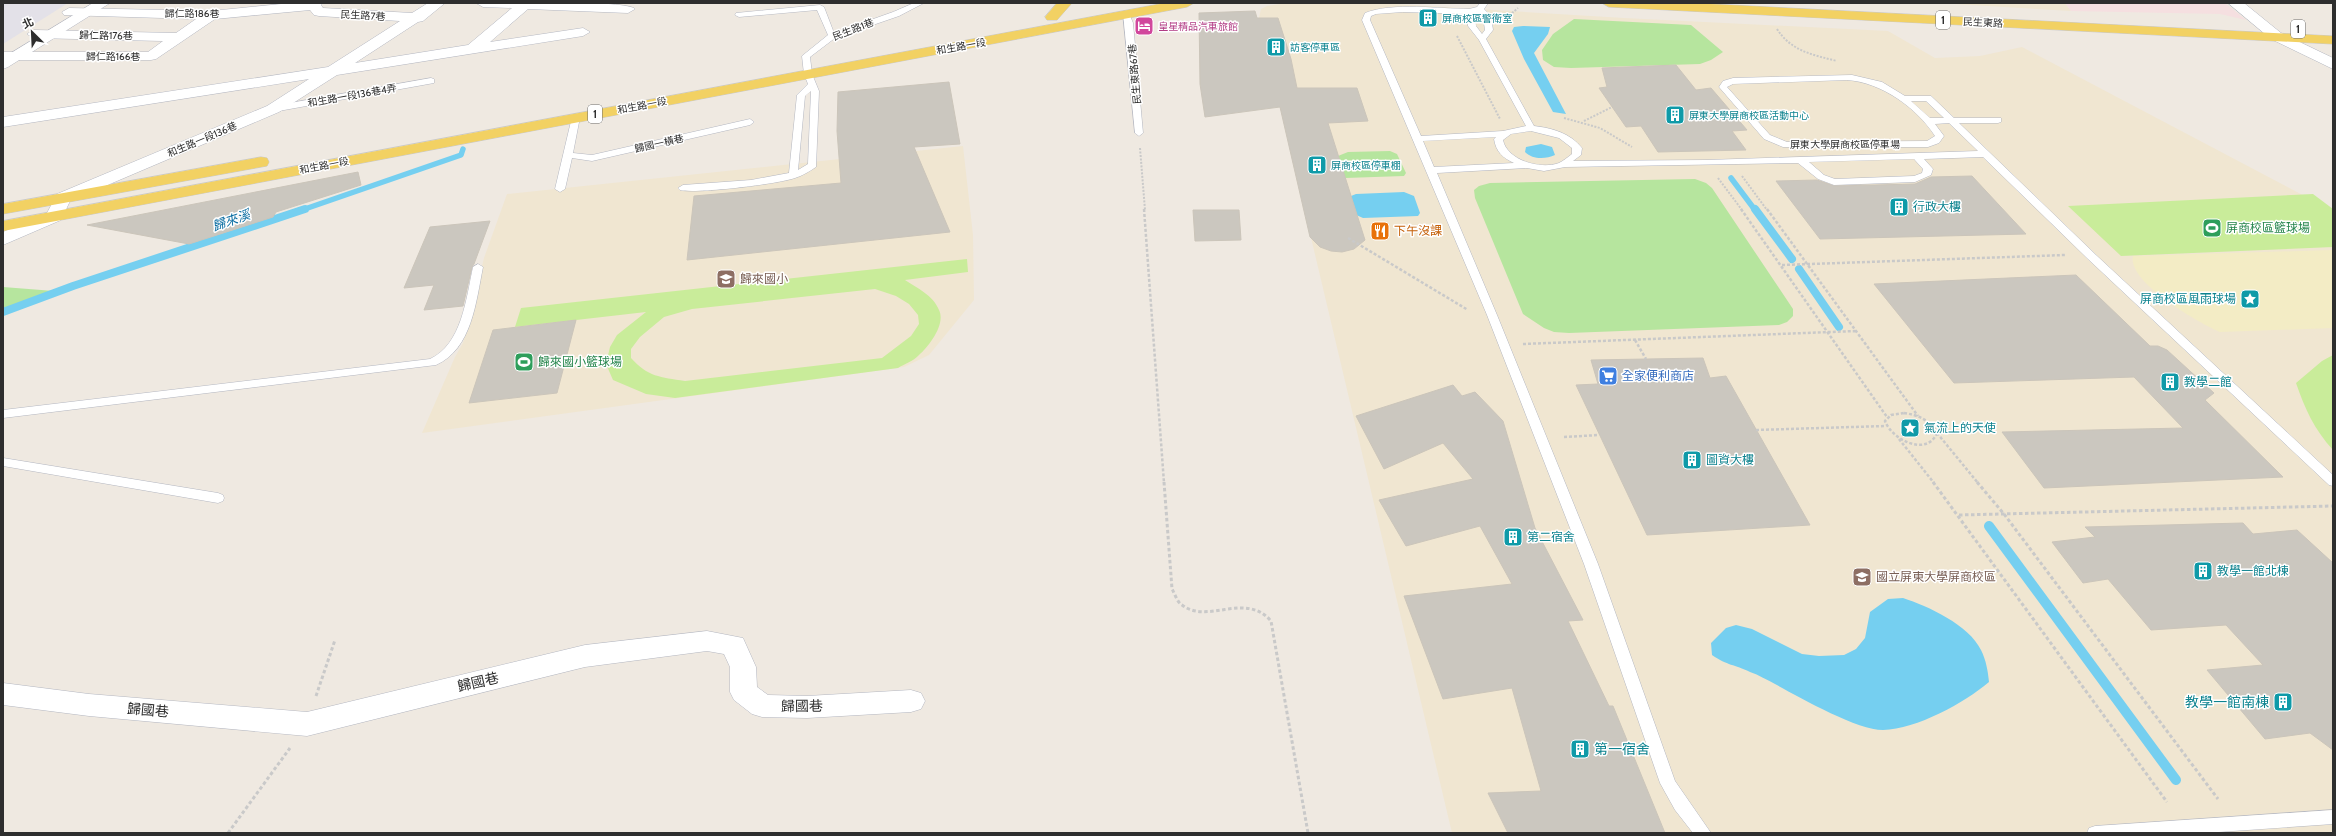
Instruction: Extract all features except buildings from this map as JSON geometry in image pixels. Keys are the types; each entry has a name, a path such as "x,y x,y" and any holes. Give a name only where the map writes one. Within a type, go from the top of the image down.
{"main road":[{"path":"1052,17 1065,3"},
{"name":"和生路一段","path":"3,209 809,74 1052,17 1187,3"},
{"name":"民生東路","path":"1609,3 2333,40"},
{"name":"民生東路","path":"1783,3 2333,31"},
{"name":"和生路一段","path":"3,226 809,74 1126,9"}],"street":[{"path":"3,64 10,56 53,34 103,3"},
{"name":"民生路7巷","path":"337,70 418,18 438,3"},
{"path":"483,3 523,6 628,9"},
{"path":"2235,3 2276,36 2333,64"},
{"name":"歸仁路186巷","path":"69,12 210,15 315,4"},
{"name":"民生路7巷","path":"315,4 320,12 418,18"},
{"path":"474,48 523,6"},
{"name":"歸仁路166巷","path":"10,56 151,56 210,15"},
{"path":"3,122 583,32"},
{"name":"歸仁路176巷","path":"34,34 178,37"},
{"name":"和生路一段136巷","path":"63,198 273,109 337,70"},
{"path":"3,239 55,216 63,198"},
{"name":"歸國巷","path":"3,694 90,705 307,724 585,656 707,641 734,645 743,667 744,692 762,706 807,707 911,701"}],"lane":[{"name":"民生路1巷","path":"809,74 806,56 832,36 896,14 920,3"},
{"path":"739,15 820,7 832,36"},
{"path":"1482,39 1488,30 1488,16 1483,8 1471,11 1375,12 1368,15 1366,20 1492,315 1591,564 1668,783 1681,805 1703,833"},
{"name":"民生東路67巷","path":"1126,9 1130,23 1139,133"},
{"path":"1471,11 1470,18 1474,31 1482,39 1531,128"},
{"path":"683,188 775,180 804,172 813,165 815,104 809,74"},
{"path":"793,176 801,95 809,74"},
{"name":"屏東大學屏商校區停車場","path":"1854,77 1884,86 1901,99 1927,121 1940,136 1936,141 1928,144 1786,145 1767,137 1723,87 1726,83 1734,81 1854,77"},
{"name":"和生路一段136巷4弄","path":"273,109 431,81"},
{"path":"1901,99 1928,98 1985,154 2333,482"},
{"path":"560,188 576,117"},
{"path":"1927,121 1998,120"},
{"name":"歸國一橫巷","path":"568,155 592,158 750,122"},
{"path":"1417,139 1503,134 1511,130 1531,128 1553,132 1572,142 1576,148 1576,155 1565,164"},
{"path":"1503,134 1497,145 1500,150 1506,156 1527,165"},
{"path":"1431,170 1527,165 1547,167 1565,164 1707,164 1985,154"},
{"path":"1801,161 1821,177 1834,182 1915,179 1926,175 1928,169 1917,157"},
{"path":"3,414 432,362 443,357 452,349 470,306 478,267"},
{"path":"3,462 218,498"},
{"path":"2095,833 2333,817"}],"path":[{"path":"1502,22 1518,8"},
{"path":"1445,11 1500,119"},
{"path":"1584,121 1612,107"},
{"path":"1558,118 1584,121 1598,127 1635,149"},
{"path":"1139,133 1172,589 1183,606 1193,609 1256,609 1267,614 1271,621 1308,833"},
{"path":"1732,163 1808,264 1918,416 1931,424 2004,514 2218,799"},
{"path":"1707,164 1782,265 1887,417 1885,426"},
{"path":"1348,238 1468,310"},
{"path":"1782,265 2071,254"},
{"path":"1522,344 1856,331"},
{"path":"1635,340 1646,359"},
{"path":"1887,417 1899,413 1918,416"},
{"path":"1756,430 1885,426 1899,439 1959,515 2167,802"},
{"path":"1899,439 1915,444 1930,444 1934,441 1937,433"},
{"path":"1564,437 1599,435"},
{"path":"1959,515 2333,506"}],"shaded area":[{"path":"3,3 68,3 3,44"},
{"name":"國立屏東大學屏商校區","path":"1378,3 1624,18 1888,31 1935,58 1980,56 2022,47 2333,211 2333,833 1452,833 1259,18 1261,9 1267,6 1280,4"},
{"path":"1937,3 2065,3 2071,11 1971,5"},
{"path":"2065,3 2225,3 2246,20 2220,14 2071,11"},
{"name":"歸來國小","path":"963,146 973,235 974,300 929,355 904,367 422,433 455,357 463,343 484,258 507,194"}],"green space":[{"path":"1574,19 1691,25 1723,52 1711,60 1700,64 1571,68 1554,67 1543,60 1542,50 1553,34"},
{"path":"1390,151 1397,154 1406,173 1404,176 1345,178 1338,156 1348,152"},
{"path":"1695,179 1706,183 1712,188 1793,309 1793,316 1787,322 1779,325 1569,333 1554,332 1544,328 1523,314 1475,198 1474,190 1479,186 1490,183"},
{"name":"屏商校區籃球場","path":"2313,194 2333,209 2333,247 2121,256 2068,206"},
{"path":"967,259 968,272 905,280 924,292 933,300 941,316 938,328 932,340 923,351 914,359 898,368 675,398 646,394 613,380 606,364 610,347 617,335 646,312 515,327 521,308","holes":["875,289 896,296 909,304 918,315 919,324 911,336 882,358 685,381 661,377 649,373 631,358 631,349 640,337 664,317 692,309"]},
{"path":"3,287 54,291 3,309"},
{"path":"2333,355 2333,450 2320,434 2311,418 2296,383 2322,361"}],"sand":[{"name":"屏商校區風雨球場","path":"2333,250 2333,328 2220,332 2182,311 2152,289 2141,278 2134,266 2133,256"}],"water":[{"path":"1514,27 1550,27 1548,34 1534,53 1566,114 1553,112 1524,59 1512,31"},
{"path":"1541,144 1552,147 1555,155 1536,158 1525,152 1526,147"},
{"path":"1404,192 1414,196 1420,213 1418,216 1363,218 1354,214 1350,200 1351,196 1356,194"},
{"path":"1903,598 1936,611 1967,632 1983,654 1989,682 1967,698 1939,714 1910,725 1896,729 1883,730 1872,729 1859,725 1828,712 1760,676 1722,661 1712,655 1711,643 1726,628 1736,625 1752,629 1802,654 1819,656 1844,655 1856,649 1865,638 1870,612 1888,599"}],"waterway":[{"name":"歸來溪","path":"302,210 461,155 463,149"},
{"path":"1731,178 1755,210"},
{"path":"1755,209 1792,259"},
{"name":"歸來溪","path":"3,312 73,286 302,210"},
{"path":"1799,269 1839,327"},
{"path":"1989,526 2176,780"}],"place":[{"name":"屏商校區警衛室","path":"1428,18"},
{"name":"皇星精品汽車旅館","path":"1144,26"},
{"name":"訪客停車區","path":"1276,47"},
{"name":"屏東大學屏商校區活動中心","path":"1675,115"},
{"name":"屏商校區停車棚","path":"1317,165"},
{"name":"行政大樓","path":"1899,207"},
{"name":"屏商校區籃球場","path":"2212,228"},
{"name":"下午沒課","path":"1380,231"},
{"name":"歸來國小","path":"726,279"},
{"name":"屏商校區風雨球場","path":"2250,299"},
{"name":"歸來國小籃球場","path":"524,362"},
{"name":"全家便利商店","path":"1608,376"},
{"name":"教學二館","path":"2170,382"},
{"name":"氣流上的天使","path":"1910,428"},
{"name":"圖資大樓","path":"1692,460"},
{"name":"第二宿舍","path":"1513,537"},
{"name":"教學一館北棟","path":"2203,571"},
{"name":"國立屏東大學屏商校區","path":"1862,577"},
{"name":"教學一館南棟","path":"2283,702"},
{"name":"第一宿舍","path":"1580,749"}]}
